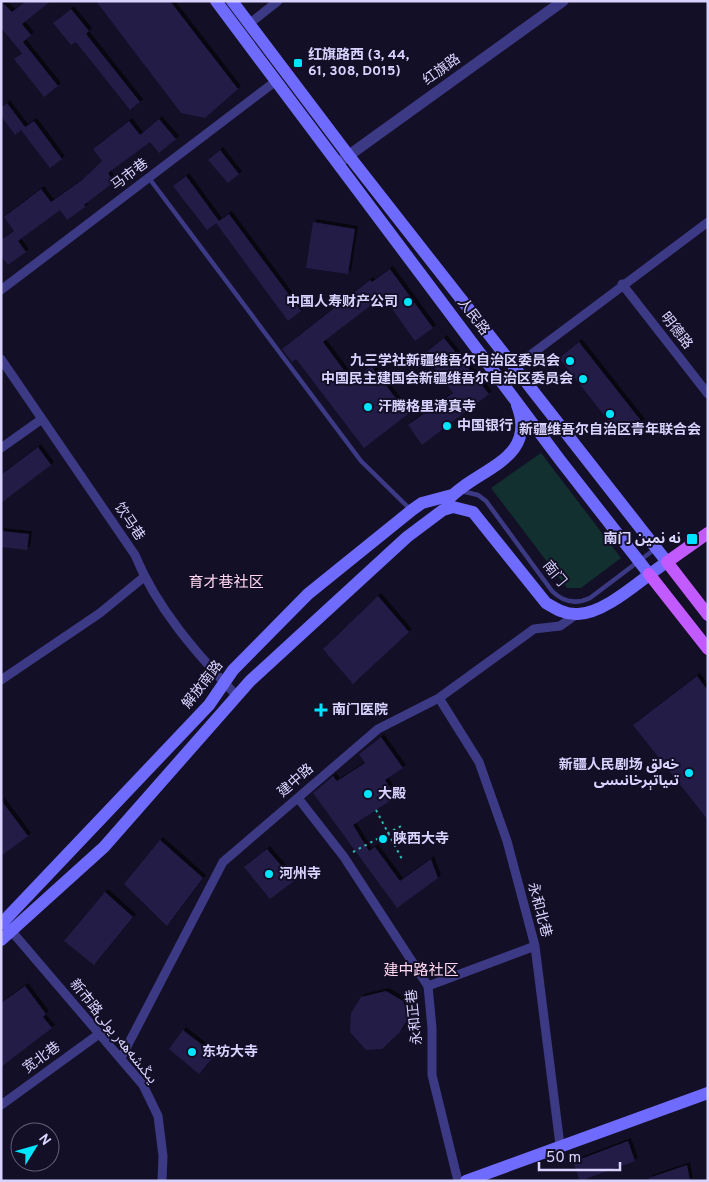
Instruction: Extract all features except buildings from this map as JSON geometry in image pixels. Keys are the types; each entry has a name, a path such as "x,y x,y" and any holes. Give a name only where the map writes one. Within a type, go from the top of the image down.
{"main road":[{"name":"人民路","path":"216,1 276,81 343,159 513,368 708,615"},
{"name":"人民路","path":"232,1 510,392 639,562 708,649"},
{"name":"解放南路","path":"434,516 456,490 510,455 518,444 522,430 522,417 510,392"},
{"name":"解放南路","path":"4,928 209,705 233,670 308,594 412,510 422,504 452,495"},
{"path":"452,495 467,504 481,519"},
{"name":"解放南路","path":"4,928 104,847 237,696 319,616 406,537 443,510 453,507 468,510 481,519 546,603 560,611 577,614"},
{"path":"577,614 603,607 708,533"},
{"path":"466,1181 560,1145 708,1093"}],"street":[{"path":"249,24 278,1"},
{"name":"红旗路","path":"343,159 563,1"},
{"name":"马市巷","path":"1,290 276,81"},
{"path":"513,368 622,284 708,222"},
{"name":"明德路","path":"622,284 708,394"},
{"name":"饮马巷","path":"1,359 135,555 144,578 192,648 237,696"},
{"path":"1,448 42,419"},
{"path":"1,680 100,612 144,578"},
{"name":"建中路","path":"121,1058 223,862 378,729 439,698 534,629 560,626 577,614"},
{"name":"永和北巷","path":"439,698 479,762 507,841 534,946 560,1145"},
{"name":"永和正巷","path":"298,798 344,858 428,986 432,1028 432,1075 458,1181"},
{"name":"新市路يىڭىشەھەر يولى","path":"4,928 143,1085 158,1116 163,1156 162,1181"},
{"path":"428,986 534,946"},
{"name":"宽北巷","path":"1,1105 99,1034"}],"lane":[{"path":"149,178 361,461 412,510"},
{"name":"南门","path":"452,495 459,491 469,492 486,501 552,590 565,601 582,602 590,598 656,548"}],"path":[{"path":"376,810 404,861"},
{"path":"355,850 403,825"}],"green space":[{"name":"南门 نە نمين","path":"541,453 621,558 581,588 567,588 491,488"}],"place":[{"name":"红旗路西 (3, 44, 61, 308, D015)","path":"298,63"},
{"name":"中国人寿财产公司","path":"408,302"},
{"name":"九三学社新疆维吾尔自治区委员会","path":"570,361"},
{"name":"中国民主建国会新疆维吾尔自治区委员会","path":"583,379"},
{"name":"汗腾格里清真寺","path":"368,407"},
{"name":"新疆维吾尔自治区青年联合会","path":"610,414"},
{"name":"中国银行","path":"447,426"},
{"name":"南门 نە نمين","path":"692,539"},
{"name":"南门医院","path":"321,710"},
{"name":"新疆人民剧场 خەلق تىياتېرخانىسى","path":"689,773"},
{"name":"大殿","path":"368,794"},
{"name":"陕西大寺","path":"383,839"},
{"name":"河州寺","path":"269,874"},
{"name":"东坊大寺","path":"192,1052"}],"district":[{"name":"育才巷社区","path":"226,583"},
{"name":"建中路社区","path":"421,971"}]}
